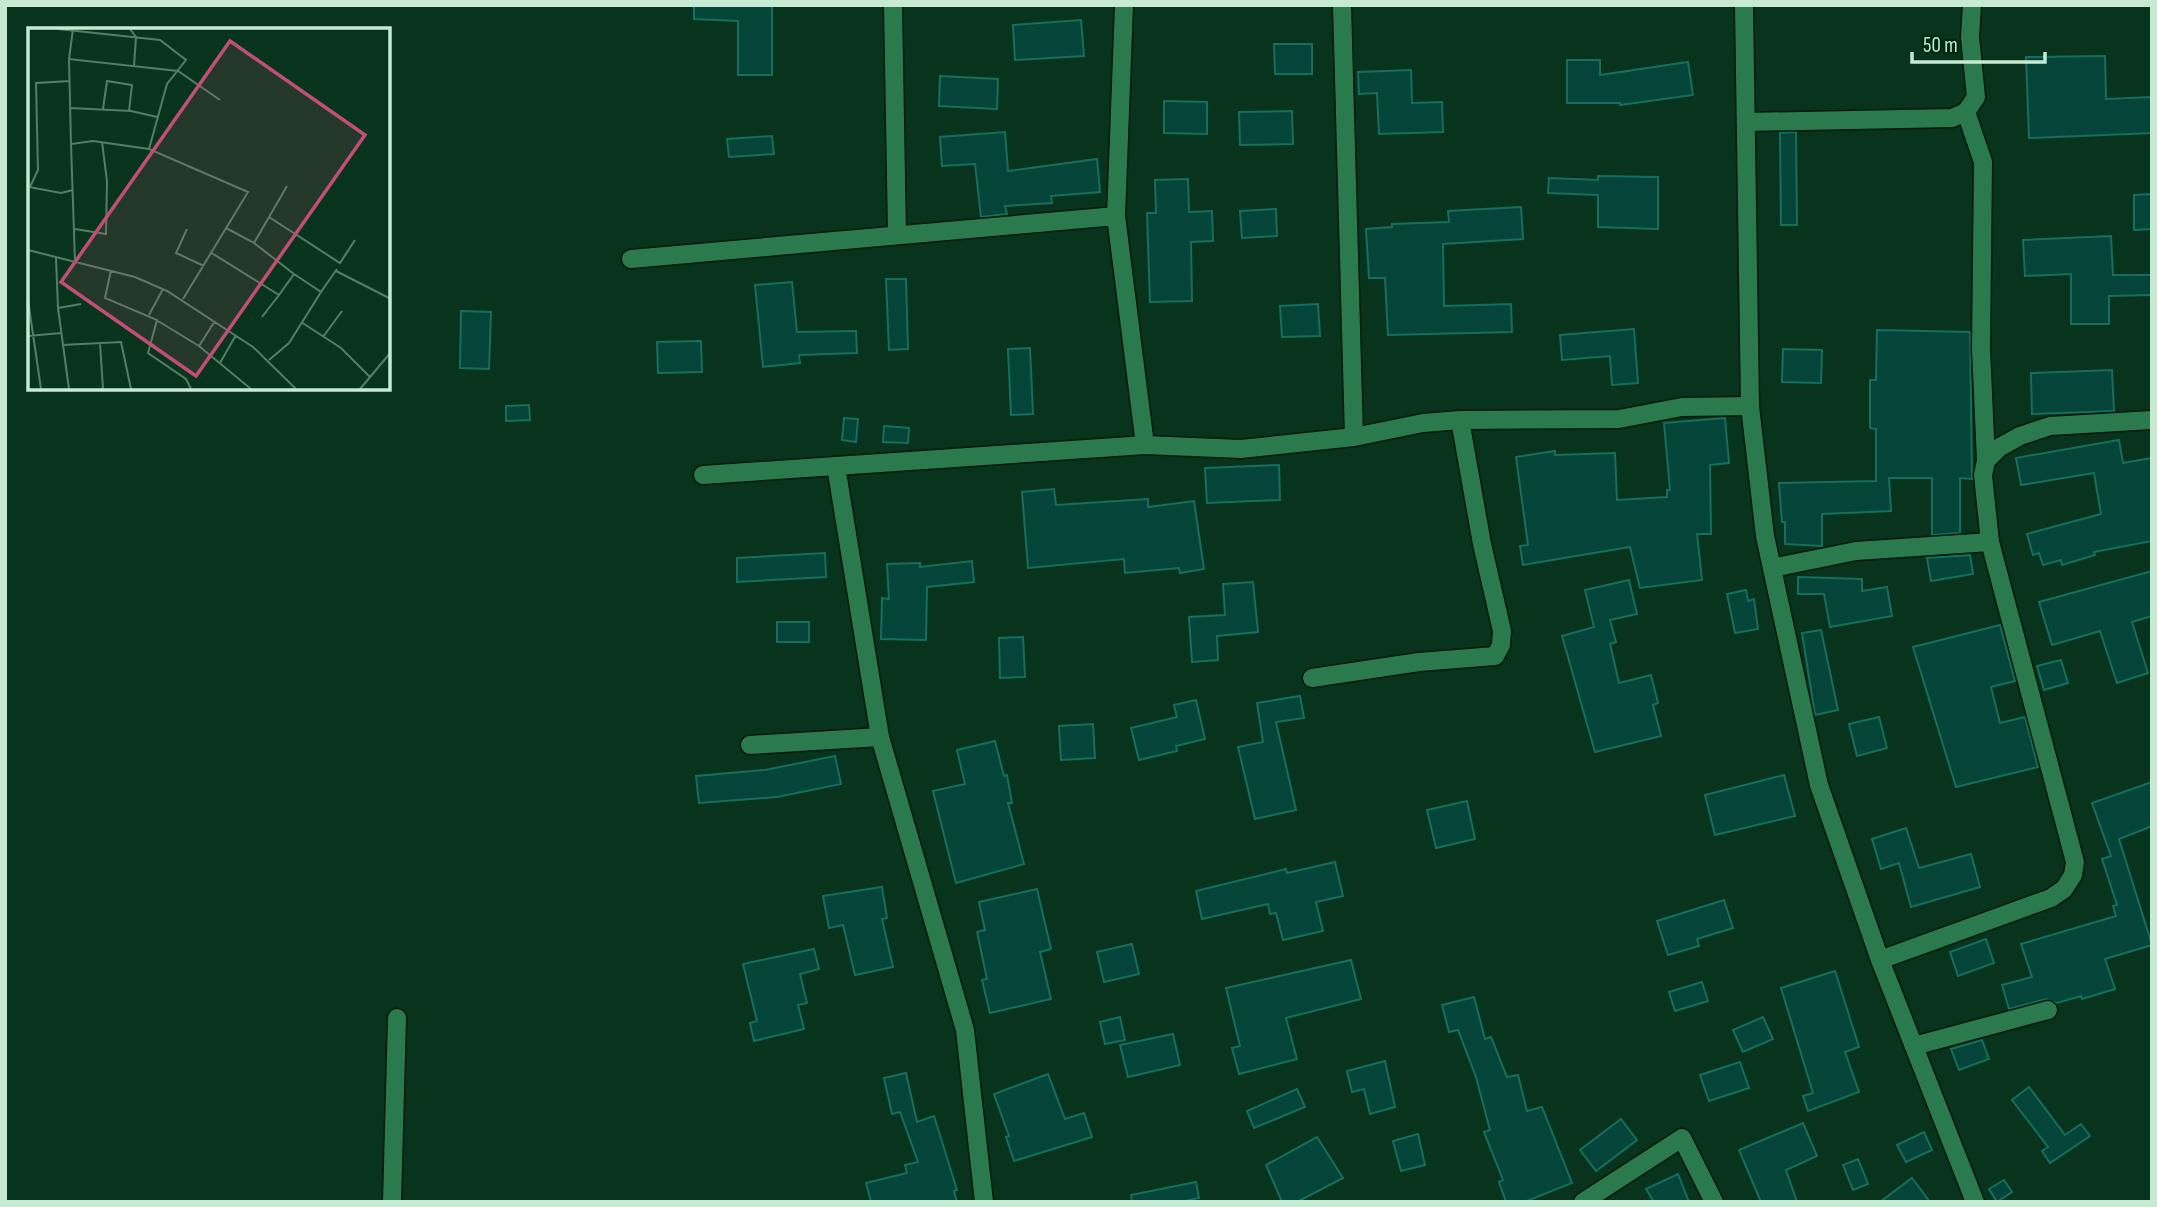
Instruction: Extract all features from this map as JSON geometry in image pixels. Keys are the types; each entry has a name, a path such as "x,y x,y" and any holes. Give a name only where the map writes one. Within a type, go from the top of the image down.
{"street":[{"path":"893,5 897,234"},
{"path":"1124,5 1116,216 1145,445"},
{"path":"1342,5 1354,437"},
{"path":"1744,5 1750,406 1772,568 1819,785 1880,960 1975,1202"},
{"path":"1746,122 1952,118 1966,112 1976,97 1970,37 1972,5"},
{"path":"1880,960 1917,944 2032,907 2064,888 2073,875 2075,862 1990,542 1983,475 1986,461 1981,348 1983,162 1966,112"},
{"path":"631,259 1116,216"},
{"path":"703,475 1145,445 1241,449 1354,437 1423,423 1460,420 1619,419 1682,407 1750,406"},
{"path":"1312,678 1419,662 1495,656 1502,645 1502,631 1482,544 1460,420"},
{"path":"1986,461 2000,447 2050,426 2152,420"},
{"path":"836,466 880,737 965,1030 985,1202"},
{"path":"1772,568 1856,551 1990,542"},
{"path":"750,745 880,737"},
{"path":"1914,1046 2048,1010"},
{"path":"392,1202 397,1018"},
{"path":"1583,1202 1682,1138 1714,1202"}],"building":[{"path":"694,5 772,5 772,75 738,75 738,21 694,19"},
{"path":"1081,20 1084,56 1015,60 1013,25"},
{"path":"1274,44 1312,44 1312,74 1275,74"},
{"path":"2105,56 2106,99 2152,97 2152,133 2029,138 2026,57"},
{"path":"1567,60 1600,60 1600,75 1688,62 1693,95 1620,105 1567,103"},
{"path":"1411,70 1412,103 1442,102 1443,132 1379,134 1377,93 1359,94 1358,72"},
{"path":"940,76 998,79 997,109 939,106"},
{"path":"1164,101 1207,102 1207,134 1164,133"},
{"path":"1292,111 1293,144 1240,145 1239,112"},
{"path":"1005,132 1008,171 1097,159 1100,192 1051,196 1052,203 1005,206 1007,214 981,217 975,164 942,166 940,137"},
{"path":"1796,132 1797,225 1781,225 1780,133"},
{"path":"772,136 774,154 729,157 727,139"},
{"path":"1598,176 1658,177 1658,229 1598,227 1598,195 1548,193 1549,178 1598,180"},
{"path":"1188,179 1189,212 1212,211 1213,241 1191,242 1192,301 1150,302 1147,213 1156,213 1155,180"},
{"path":"2152,194 2152,229 2134,230 2134,195"},
{"path":"1521,207 1523,239 1443,244 1444,306 1511,304 1512,332 1388,335 1385,278 1369,278 1366,229 1392,227 1392,224 1449,222 1448,211"},
{"path":"1276,209 1277,236 1242,238 1240,211"},
{"path":"2111,236 2113,275 2152,275 2152,295 2109,296 2109,324 2071,324 2071,274 2025,276 2023,240"},
{"path":"886,279 906,279 908,349 889,350"},
{"path":"792,282 797,332 856,331 857,353 799,355 800,363 763,367 755,285"},
{"path":"1318,304 1320,336 1282,337 1280,306"},
{"path":"461,311 491,312 489,369 460,368"},
{"path":"1634,329 1638,383 1612,385 1610,356 1562,360 1560,335"},
{"path":"1877,330 1970,332 1972,479 1960,478 1960,533 1932,535 1932,478 1889,478 1891,511 1822,514 1822,546 1785,544 1785,522 1782,522 1779,483 1876,481 1876,429 1870,428 1870,380 1876,380"},
{"path":"701,341 702,372 658,373 657,342"},
{"path":"1030,348 1033,414 1011,415 1008,349"},
{"path":"1783,349 1822,350 1821,383 1782,382"},
{"path":"2112,370 2114,411 2032,414 2031,373"},
{"path":"529,405 530,420 506,421 506,406"},
{"path":"844,418 858,419 856,442 842,440"},
{"path":"1725,418 1729,463 1710,465 1711,534 1697,534 1702,580 1640,588 1630,547 1523,565 1520,546 1528,545 1516,457 1555,451 1555,455 1615,453 1617,500 1667,497 1667,490 1670,490 1664,423"},
{"path":"884,426 909,428 908,443 883,442"},
{"path":"2119,440 2123,463 2152,458 2152,541 2094,552 2095,555 2062,565 2061,560 2043,565 2039,553 2033,555 2027,534 2101,514 2094,473 2021,485 2016,458"},
{"path":"1279,465 1280,500 1207,503 1205,468"},
{"path":"1054,489 1056,505 1148,499 1148,507 1194,501 1204,569 1180,573 1179,568 1125,573 1124,559 1028,568 1022,492"},
{"path":"825,553 826,577 737,582 737,558"},
{"path":"1970,555 1973,574 1931,581 1927,558"},
{"path":"972,561 974,582 927,587 926,640 881,639 882,598 889,599 887,564 920,563 920,567"},
{"path":"2152,571 2152,616 2132,622 2148,673 2117,683 2100,631 2052,645 2039,602"},
{"path":"1798,577 1862,579 1862,591 1887,587 1892,616 1830,627 1824,594 1798,594"},
{"path":"1629,580 1637,614 1610,620 1616,642 1610,644 1619,683 1651,675 1658,703 1653,705 1661,736 1595,752 1562,636 1594,627 1585,590"},
{"path":"1253,582 1258,632 1217,636 1218,660 1192,662 1189,617 1225,615 1223,584"},
{"path":"1746,590 1748,601 1754,599 1758,629 1735,633 1727,594"},
{"path":"777,622 809,622 809,642 777,642"},
{"path":"2000,625 2015,681 1991,687 2000,723 2025,717 2038,767 1956,787 1913,647"},
{"path":"1821,630 1838,710 1815,715 1802,633"},
{"path":"1023,637 1025,677 1000,678 999,638"},
{"path":"2061,660 2068,683 2044,690 2037,666"},
{"path":"1300,696 1304,718 1276,722 1296,810 1255,819 1238,747 1263,742 1257,703"},
{"path":"1196,700 1205,739 1176,746 1177,751 1139,760 1131,728 1177,717 1174,705"},
{"path":"1879,717 1887,748 1857,756 1849,724"},
{"path":"1093,724 1095,758 1061,760 1059,726"},
{"path":"995,741 1004,776 1007,775 1012,803 1008,803 1024,864 956,883 933,791 965,784 957,750"},
{"path":"835,756 841,784 777,797 699,803 696,776 765,770"},
{"path":"1784,775 1795,816 1715,835 1705,795"},
{"path":"2152,782 2152,826 2119,839 2152,945 2105,959 2115,989 2082,999 2081,996 2057,1003 2046,999 2009,1009 2002,985 2032,977 2021,944 2116,916 2113,906 2117,905 2102,859 2111,856 2092,803"},
{"path":"1467,801 1475,839 1436,848 1427,810"},
{"path":"1906,828 1919,868 1971,854 1980,887 1911,907 1899,863 1881,869 1872,839"},
{"path":"1335,862 1343,896 1316,902 1323,931 1283,940 1276,913 1270,914 1268,904 1202,919 1196,891 1286,869 1287,873"},
{"path":"882,887 887,918 882,919 893,967 855,975 843,925 829,928 823,896"},
{"path":"1037,889 1051,949 1040,952 1051,999 990,1013 982,980 987,979 977,932 985,930 979,902"},
{"path":"1724,900 1733,928 1697,939 1699,946 1668,955 1657,921"},
{"path":"1986,939 1994,963 1958,976 1950,952"},
{"path":"1132,944 1139,974 1104,982 1097,952"},
{"path":"814,949 819,969 800,974 807,1003 798,1005 804,1029 754,1041 750,1023 757,1021 743,964"},
{"path":"1351,960 1361,999 1286,1018 1297,1059 1239,1074 1232,1048 1240,1046 1226,988"},
{"path":"1835,971 1859,1047 1845,1052 1859,1092 1808,1111 1803,1096 1813,1093 1781,988"},
{"path":"1702,982 1708,1001 1675,1011 1669,992"},
{"path":"1474,997 1485,1039 1491,1037 1507,1077 1518,1075 1527,1111 1542,1107 1572,1183 1524,1202 1506,1202 1499,1182 1503,1180 1484,1132 1490,1130 1476,1077 1458,1030 1449,1032 1442,1005"},
{"path":"1120,1017 1125,1040 1105,1044 1100,1022"},
{"path":"1763,1017 1773,1039 1743,1052 1733,1030"},
{"path":"1173,1034 1180,1065 1128,1077 1120,1045"},
{"path":"1982,1040 1989,1059 1959,1070 1951,1049"},
{"path":"1385,1061 1395,1107 1370,1114 1364,1089 1352,1092 1347,1071"},
{"path":"1740,1062 1749,1088 1709,1101 1700,1075"},
{"path":"906,1073 917,1122 934,1116 957,1190 954,1191 957,1202 871,1202 866,1183 907,1173 905,1165 918,1162 900,1112 892,1114 884,1078"},
{"path":"1048,1074 1065,1119 1084,1113 1092,1137 1014,1161 1006,1137 1009,1136 994,1094"},
{"path":"2029,1087 2065,1135 2081,1124 2090,1136 2050,1163 2042,1151 2048,1147 2012,1100"},
{"path":"1297,1089 1305,1107 1254,1128 1247,1111"},
{"path":"1621,1119 1637,1140 1596,1171 1580,1150"},
{"path":"1803,1123 1817,1156 1786,1170 1797,1202 1761,1202 1739,1150"},
{"path":"1924,1132 1932,1150 1906,1162 1897,1145"},
{"path":"1418,1134 1425,1165 1401,1171 1393,1141"},
{"path":"1317,1137 1343,1178 1297,1202 1282,1202 1266,1165"},
{"path":"1858,1159 1868,1184 1853,1190 1843,1165"},
{"path":"1678,1174 1689,1202 1654,1202 1646,1189"},
{"path":"1912,1178 1930,1202 1880,1202"},
{"path":"2004,1180 2012,1192 1997,1202 1989,1189"},
{"path":"1196,1182 1199,1198 1180,1202 1132,1202 1131,1195"}]}
